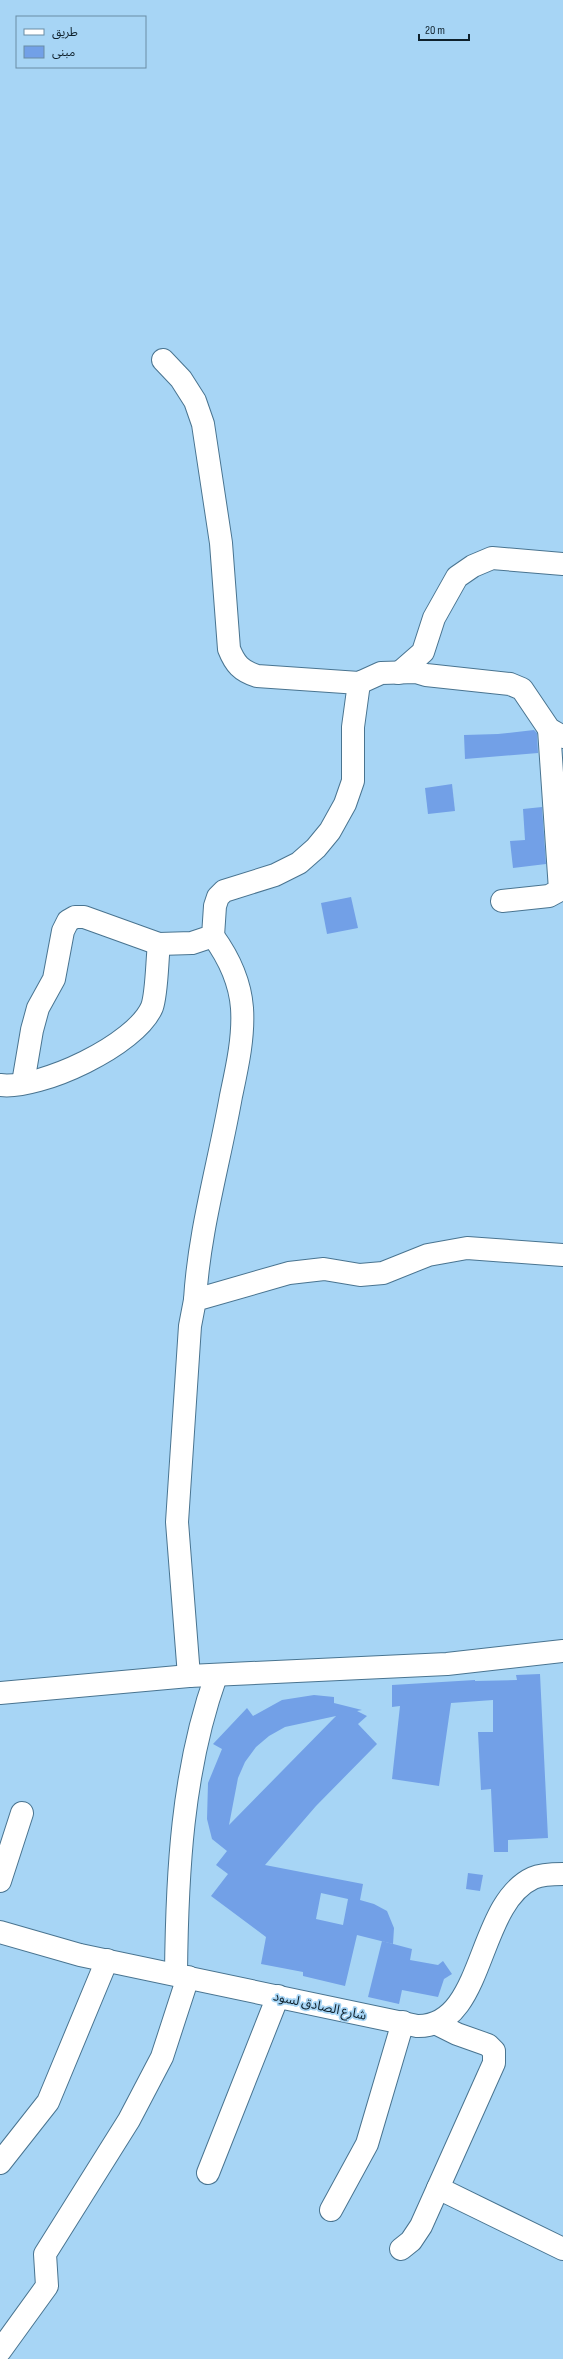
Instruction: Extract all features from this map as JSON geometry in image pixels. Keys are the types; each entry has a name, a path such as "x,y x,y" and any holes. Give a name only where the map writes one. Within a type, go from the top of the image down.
{"street":[{"path":"163,360 181,379 191,396 203,424 221,544 229,649 235,663 245,672 257,676 359,683 380,673 416,672 426,675 510,684 522,689 556,733 560,890 548,896 502,901"},
{"path":"399,673 423,652 434,618 457,577 473,566 492,558 563,564"},
{"path":"190,1676 177,1522 190,1326 195,1300 198,1261 225,1129 240,1040 242,1009 238,983 232,966 213,936 215,906 218,897 224,891 275,875 299,863 316,848 330,831 345,804 353,781 353,727 359,683"},
{"path":"23,1084 32,1030 38,1008 54,979 63,931 68,921 75,916 84,917 159,944 192,943 213,936"},
{"path":"0,1085 23,1084 47,1078 100,1054 122,1041 136,1029 152,1006 159,944"},
{"path":"195,1300 289,1273 324,1269 360,1275 383,1273 428,1255 467,1248 563,1254"},
{"path":"0,1693 190,1676 216,1676 447,1664 563,1651"},
{"path":"0,2351 47,2286 45,2254 129,2120 162,2057 182,1975 176,1908 184,1822 194,1747 216,1676"},
{"path":"0,1881 22,1813"},
{"path":"400,2249 411,2241 421,2226 494,2063 494,2051 488,2045 457,2034 437,2024 452,2012 463,1999 496,1920 514,1893 534,1878 563,1874"},
{"name":"شارع الصادق لسود","path":"1,1935 107,1960 403,2022 429,2026 437,2024"},
{"path":"0,2163 48,2102 107,1960"},
{"path":"208,2173 278,1996"},
{"path":"331,2210 367,2144 403,2022"},
{"path":"438,2188 563,2249"}],"building":[{"path":"534,730 537,733 538,753 465,759 464,735 498,734"},
{"path":"452,784 455,811 428,814 425,788"},
{"path":"542,807 546,864 513,868 510,841 525,840 523,809"},
{"path":"351,897 358,928 327,934 321,903"},
{"path":"540,1674 548,1838 508,1840 508,1852 494,1852 491,1789 481,1790 478,1732 493,1732 493,1700 451,1703 439,1786 392,1779 400,1706 392,1707 392,1685 475,1680 517,1680 516,1675"},
{"path":"314,1695 334,1697 334,1703 362,1710 357,1711 367,1716 358,1724 377,1744 316,1806 265,1865 363,1884 360,1900 374,1904 387,1911 394,1928 393,1944 357,1935 345,1986 303,1976 303,1972 261,1964 266,1937 211,1896 228,1874 216,1865 227,1851 212,1839 207,1819 208,1783 222,1749 213,1744 247,1708 253,1716 282,1700","holes":["336,1716 229,1825 238,1778 245,1762 256,1747 269,1736 285,1727","321,1893 348,1899 343,1925 316,1919"]},
{"path":"468,1873 483,1875 480,1891 466,1889"},
{"path":"382,1941 412,1949 410,1960 438,1965 443,1961 452,1974 444,1979 438,1997 402,1990 399,2004 368,1997"}]}
